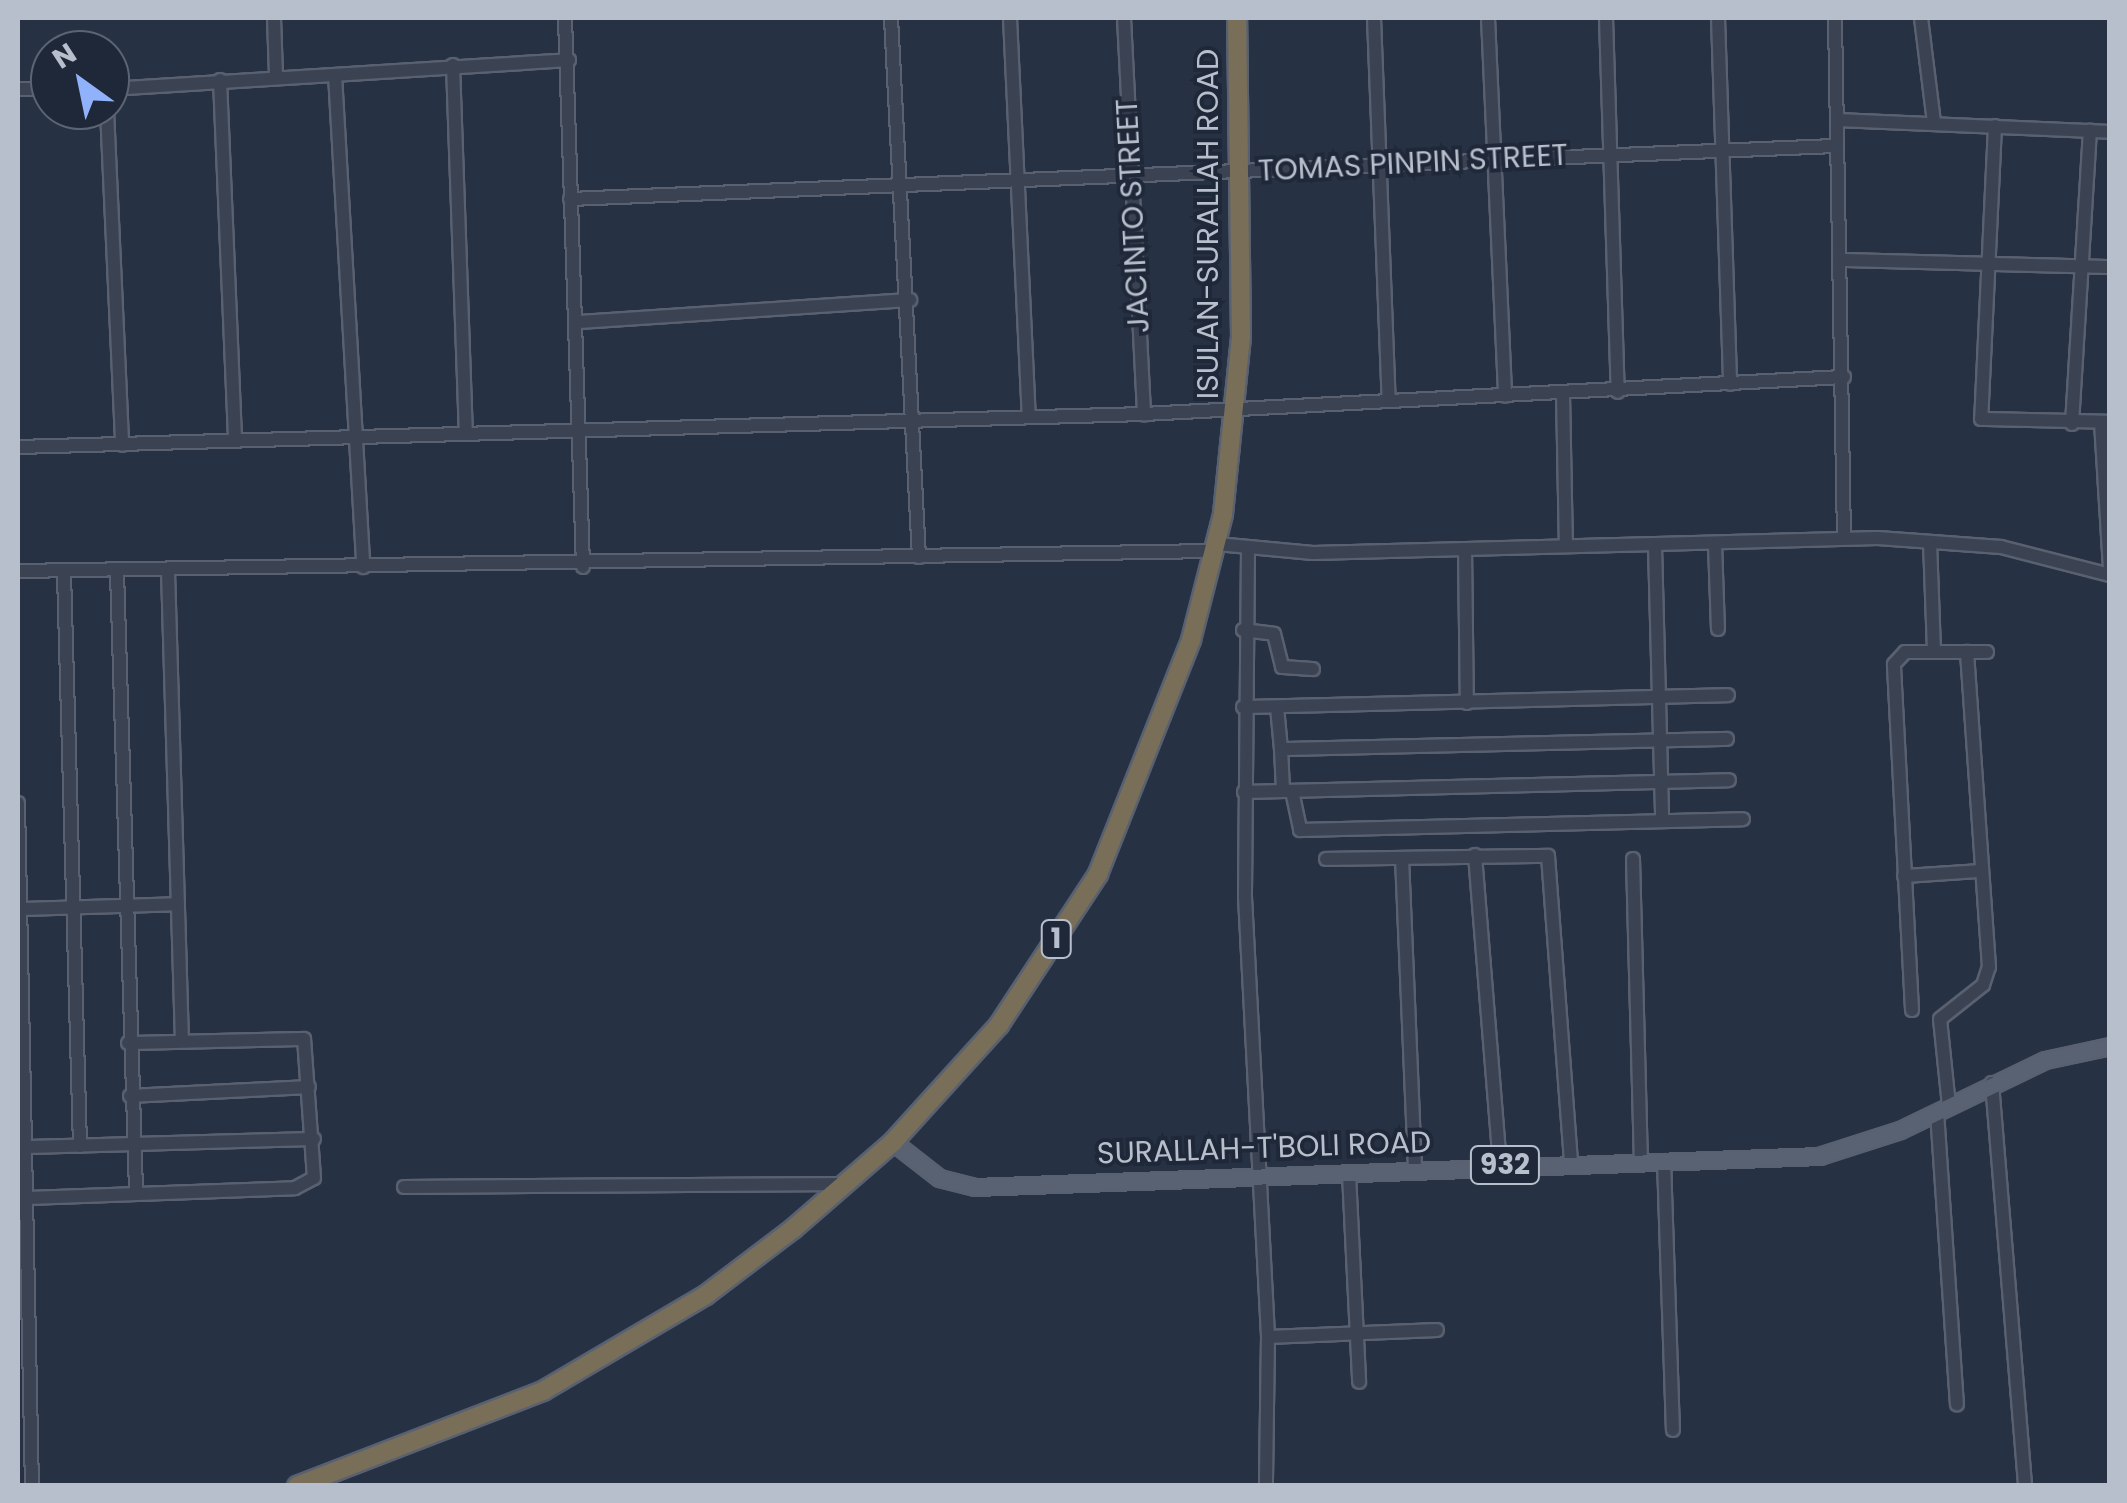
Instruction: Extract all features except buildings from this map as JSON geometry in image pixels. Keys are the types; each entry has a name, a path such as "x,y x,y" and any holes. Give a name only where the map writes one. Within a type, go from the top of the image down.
{"highway":[{"name":"ISULAN-SURALLAH ROAD","path":"297,1486 445,1436 624,1347 846,1184 893,1142 1000,1024 1098,874 1148,764 1216,548 1234,409 1237,18"}],"main road":[{"name":"SURALLAH-T'BOLI ROAD","path":"893,1142 939,1178 975,1187 1819,1156 1943,1109 1992,1083 2110,1046"}],"street":[{"path":"274,18 276,76"},
{"path":"565,18 570,200 584,430 583,567"},
{"path":"891,18 910,300 919,557"},
{"path":"1010,18 1024,181 1030,414"},
{"name":"JACINTO STREET","path":"1124,18 1144,414"},
{"path":"1374,18 1389,400"},
{"path":"1488,18 1505,396"},
{"path":"1606,18 1618,392"},
{"path":"1718,18 1726,149 1730,384"},
{"path":"1835,18 1844,538"},
{"path":"1921,18 1934,122"},
{"path":"130,87 568,60"},
{"path":"453,65 466,430"},
{"path":"335,76 362,567"},
{"path":"220,80 235,438"},
{"path":"1838,120 2110,132"},
{"path":"18,571 583,567 1216,548 1655,546 1844,538 2001,546 2110,572 2105,422 1982,422 1984,260 1995,126"},
{"path":"108,130 122,445"},
{"path":"2072,424 2076,265 2090,130"},
{"name":"TOMAS PINPIN STREET","path":"570,200 1130,178 1611,152 1838,146"},
{"path":"1842,260 1984,260 2110,267"},
{"path":"578,322 910,300"},
{"path":"18,447 466,430 1144,414 1844,378"},
{"path":"1563,394 1566,546"},
{"path":"1930,542 1934,650"},
{"path":"1715,544 1718,630"},
{"path":"1655,546 1662,697 1662,820"},
{"path":"1465,549 1467,703"},
{"path":"1248,550 1243,630 1244,792 1268,1337 1266,1486"},
{"path":"117,572 122,905 136,1192"},
{"path":"168,572 182,1038"},
{"path":"64,573 80,1146"},
{"path":"1243,630 1274,634 1282,667 1313,669"},
{"path":"1912,1010 1894,664 1905,652 1987,652"},
{"path":"1957,1404 1940,1019 1989,974 1978,871 1968,652"},
{"path":"1243,707 1728,696"},
{"path":"1278,706 1287,791 1300,830 1743,819"},
{"path":"1281,750 1728,739"},
{"path":"1244,792 1730,780"},
{"path":"18,803 32,1486"},
{"path":"1476,855 1500,1166"},
{"path":"1326,859 1476,855 1549,858 1571,1165"},
{"path":"1402,858 1415,1170"},
{"path":"1633,859 1641,1162"},
{"path":"1904,876 1978,871"},
{"path":"21,908 178,904"},
{"path":"28,1198 306,1186 314,1178 304,1040 182,1038 128,1043"},
{"path":"1992,1083 2025,1485"},
{"path":"130,1096 310,1087"},
{"path":"26,1147 314,1139"},
{"path":"1664,1162 1673,1430"},
{"path":"1348,1174 1359,1382"},
{"path":"404,1187 846,1184"},
{"path":"1268,1337 1437,1330"}]}
